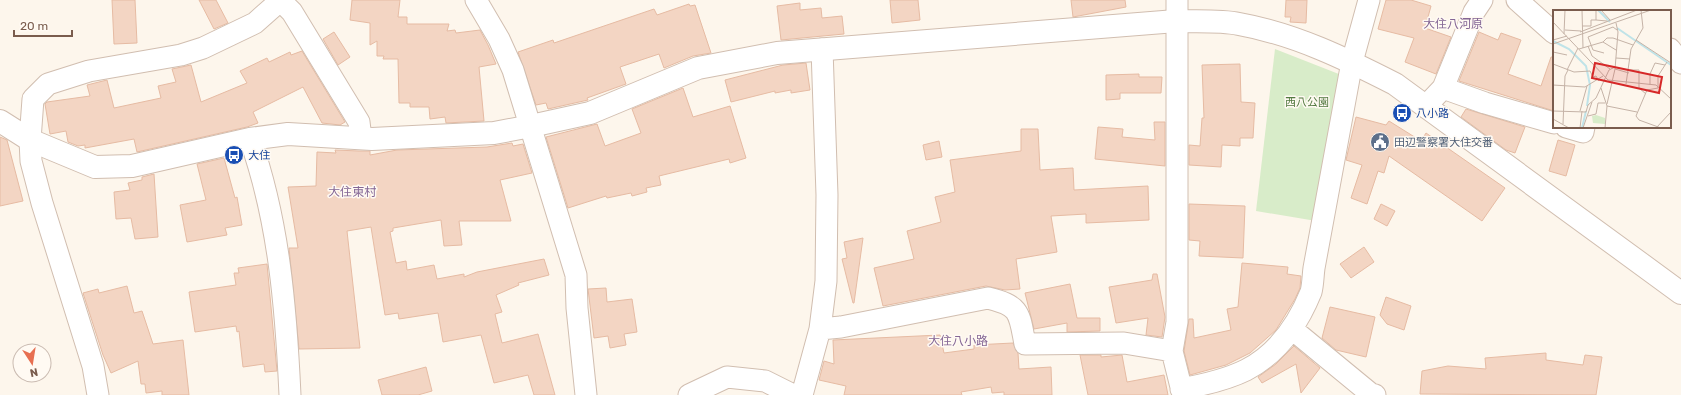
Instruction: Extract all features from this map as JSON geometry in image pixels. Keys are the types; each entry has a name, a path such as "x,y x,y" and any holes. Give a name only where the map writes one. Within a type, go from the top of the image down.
{"street":[{"path":"476,0 499,39 513,70 532,126 576,275 577,308 586,395"},
{"path":"1176,10 1177,322 1172,351 1182,392 1246,370 1276,348 1292,330 1311,291 1352,62 1369,0"},
{"path":"1425,107 1442,88 1474,12 1482,0"},
{"path":"1517,0 1553,32"},
{"path":"98,395 93,366 42,203 31,161 30,140 33,100 48,84 89,72 181,55 203,48 255,23 281,1 292,12 359,122 361,138"},
{"path":"0,121 30,140 95,167 132,166 250,139 288,134 361,138 494,133 590,113 698,68 777,53 1176,10 1289,36 1352,62 1395,84 1681,293"},
{"path":"802,395 820,329 826,281 828,195 822,49"},
{"path":"1671,50 1681,62"},
{"path":"1442,88 1485,103 1553,123"},
{"path":"1569,128 1583,132 1584,128"},
{"path":"250,139 265,189 274,231 287,321 290,395"},
{"path":"820,329 842,327 988,298 1006,303 1020,316 1025,344 1124,343 1172,351"},
{"path":"1292,330 1371,394 1376,395"},
{"path":"689,395 727,378 765,381 793,395"}],"green space":[{"name":"西八公園","path":"1275,49 1349,78 1322,222 1256,211"}],"building":[{"path":"112,0 135,0 137,43 114,44"},
{"path":"199,0 216,0 228,23 214,29"},
{"path":"352,0 400,0 398,17 407,17 407,24 449,24 447,31 455,30 456,33 480,30 496,64 479,67 484,121 446,123 445,117 430,119 429,107 410,107 410,103 399,103 398,59 383,59 384,56 377,56 377,41 370,45 370,23 350,20"},
{"path":"890,0 918,0 920,20 892,23"},
{"path":"1071,0 1125,0 1126,7 1073,17"},
{"path":"1286,0 1307,0 1306,23 1290,22 1291,17 1285,17"},
{"path":"1386,0 1411,0 1431,6 1425,28 1451,37 1436,74 1405,62 1414,38 1378,29"},
{"path":"800,3 800,10 821,8 822,18 842,16 844,34 781,40 777,6"},
{"path":"689,4 690,6 695,5 711,53 693,56 664,68 659,54 620,67 626,84 587,98 588,100 548,109 546,103 536,105 518,52 553,40 554,43 654,9 657,15"},
{"path":"334,32 350,57 338,65 323,39"},
{"path":"1479,32 1498,40 1501,33 1521,40 1508,74 1541,86 1551,57 1553,57 1553,111 1459,81"},
{"path":"302,51 345,122 340,125 322,123 303,87 253,112 258,123 247,127 137,152 134,139 85,148 85,145 78,146 68,142 66,131 50,134 45,104 47,102 90,96 87,85 107,80 114,108 161,98 158,86 176,82 172,69 191,65 201,102 247,83 240,71 267,58 269,62 290,52 291,55"},
{"path":"806,63 810,90 791,93 791,90 775,93 775,91 731,102 725,80 783,65"},
{"path":"1240,64 1241,102 1255,103 1253,138 1240,138 1240,146 1222,145 1221,167 1189,165 1189,145 1200,146 1202,118 1204,118 1202,65"},
{"path":"1139,74 1139,77 1162,77 1161,93 1120,93 1120,99 1106,100 1106,75"},
{"path":"683,88 693,117 730,106 746,158 730,163 729,159 659,176 661,185 646,188 647,192 632,196 631,193 607,198 606,196 568,208 546,137 597,124 605,146 641,133 632,109"},
{"path":"1466,109 1525,127 1515,153 1506,150 1461,117"},
{"path":"1356,117 1386,125 1389,121 1421,141 1426,133 1505,188 1482,221 1389,156 1384,173 1378,171 1367,204 1351,198 1362,165 1346,160"},
{"path":"1154,122 1165,122 1165,166 1095,159 1098,127 1123,129 1122,137 1155,140"},
{"path":"1021,129 1038,129 1040,170 1073,168 1074,190 1148,186 1149,220 1086,223 1086,214 1051,216 1057,252 1016,259 1020,289 1005,290 986,286 883,306 874,268 914,259 907,231 941,222 935,197 955,192 950,160 1021,151"},
{"path":"0,137 7,140 23,201 0,206"},
{"path":"1558,140 1575,145 1566,176 1549,171"},
{"path":"939,141 942,157 926,160 923,145"},
{"path":"512,143 513,146 523,144 532,173 500,180 511,221 459,221 462,245 444,246 441,220 393,228 393,231 390,232 396,263 406,261 407,270 434,265 437,279 464,274 464,277 477,272 544,259 549,275 518,283 519,285 496,295 502,312 495,314 502,343 538,334 555,395 534,395 528,375 494,383 481,335 443,342 438,313 399,319 398,313 385,315 371,227 347,231 360,348 299,349 289,248 298,248 288,187 316,186 317,152 336,153 335,150 370,151 370,155 397,150 487,147"},
{"path":"224,158 235,198 237,197 242,225 225,228 227,235 187,242 180,205 206,200 197,164"},
{"path":"154,174 158,237 135,239 131,218 116,219 114,192 130,190 128,183 142,180 142,177"},
{"path":"1189,204 1245,206 1243,258 1199,256 1200,241 1189,240"},
{"path":"1381,204 1395,211 1387,226 1374,219"},
{"path":"863,238 853,303 842,259 847,258 844,242"},
{"path":"1364,247 1374,262 1351,278 1340,264"},
{"path":"1242,263 1288,267 1287,274 1301,276 1300,288 1295,299 1276,330 1250,353 1226,365 1190,375 1184,351 1189,319 1193,319 1194,338 1231,330 1227,309 1238,307"},
{"path":"267,264 277,371 265,372 264,364 243,367 239,331 237,332 236,326 195,332 189,292 236,285 234,273 239,273 238,268"},
{"path":"1153,274 1157,274 1165,317 1162,337 1146,335 1148,318 1116,323 1109,287 1152,280"},
{"path":"1070,284 1077,318 1100,318 1100,331 1067,332 1067,323 1034,329 1025,293"},
{"path":"127,286 134,313 142,311 153,344 183,340 189,395 162,395 162,391 146,393 145,384 141,384 138,361 111,373 103,355 83,293 98,289 99,293"},
{"path":"606,288 607,302 632,299 637,332 624,334 626,345 610,348 608,336 594,338 588,289"},
{"path":"1386,297 1411,306 1404,330 1387,324 1380,315"},
{"path":"1330,307 1375,317 1366,357 1336,350 1322,338"},
{"path":"940,335 944,353 974,349 974,345 1013,343 1018,353 1019,369 1051,367 1052,395 1004,395 1004,392 992,393 991,387 961,392 962,395 844,395 846,386 819,380 824,361 834,364 833,340"},
{"path":"1294,346 1320,368 1301,393 1296,364 1262,383 1258,377 1276,364"},
{"path":"1546,353 1546,360 1583,365 1585,355 1602,357 1596,395 1420,394 1422,371 1448,366 1486,369 1485,358"},
{"path":"1080,355 1101,355 1101,357 1122,355 1127,382 1164,375 1168,395 1088,395"},
{"path":"426,367 432,391 418,395 382,395 378,380"}],"place":[{"name":"八小路","path":"1402,113"},
{"name":"田辺警察署大住交番","path":"1380,142"},
{"name":"大住","path":"234,155"}],"district":[{"name":"大住八河原","path":"1453,24"},
{"name":"大住東村","path":"352,192"},
{"name":"大住八小路","path":"958,341"}]}
